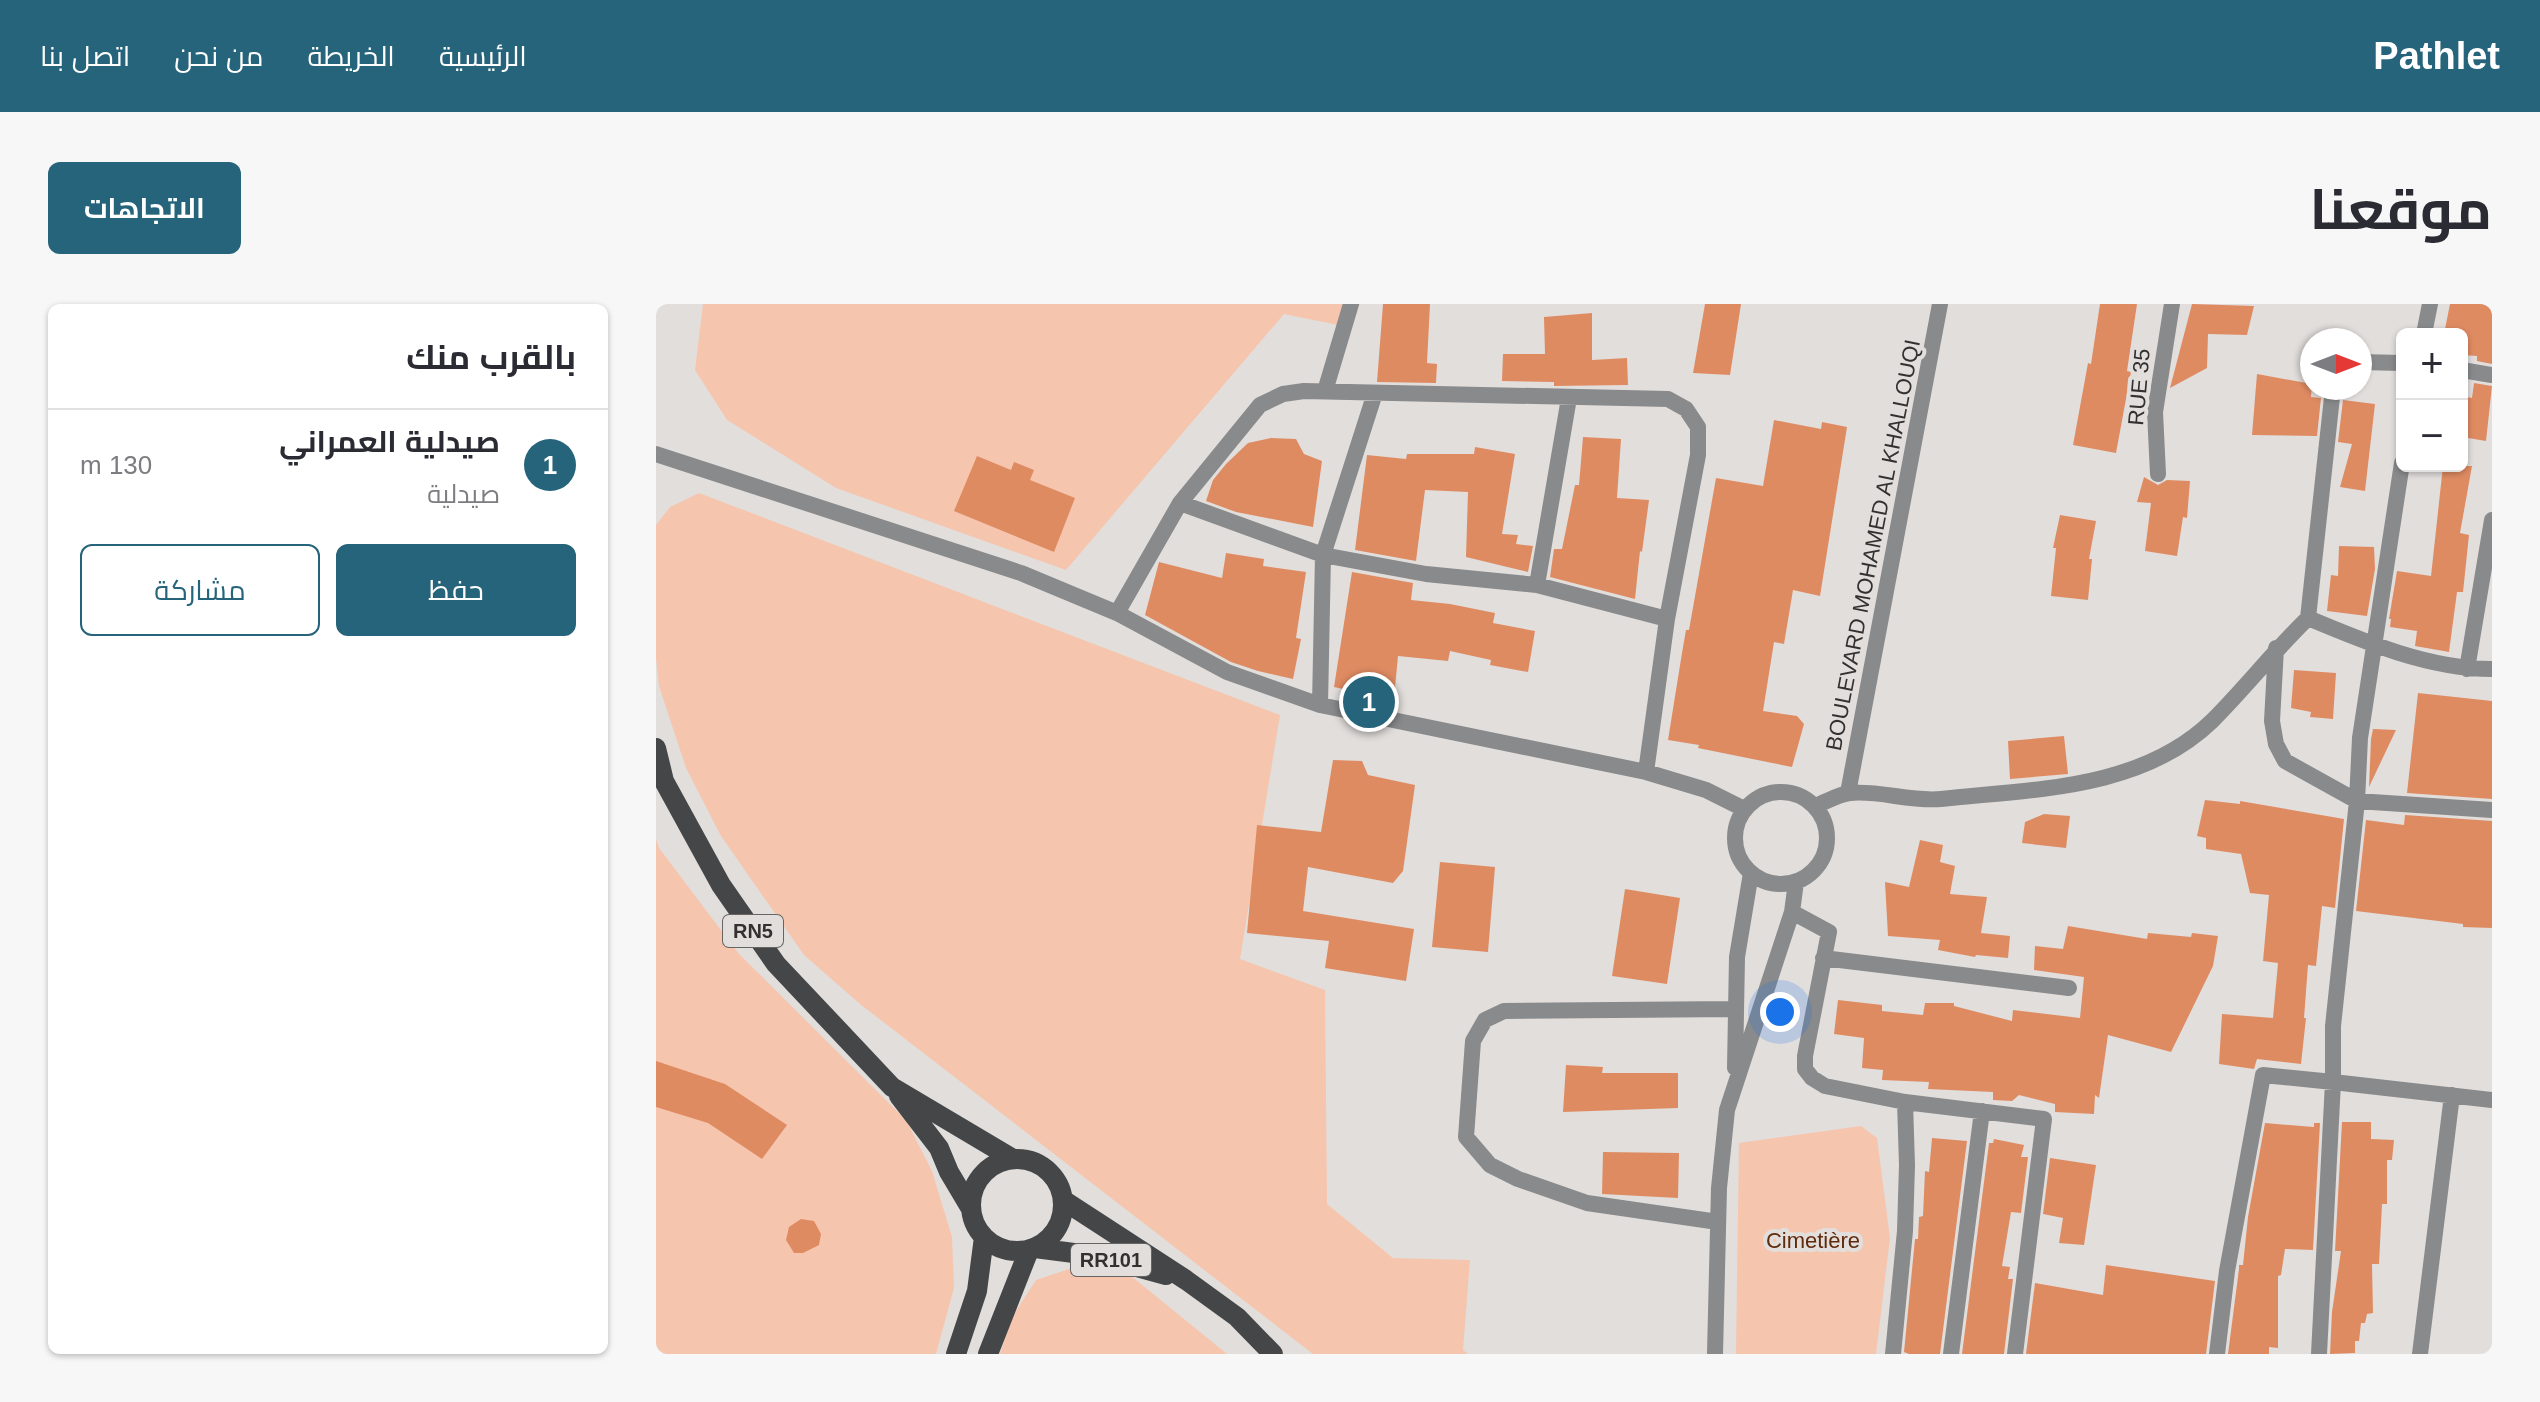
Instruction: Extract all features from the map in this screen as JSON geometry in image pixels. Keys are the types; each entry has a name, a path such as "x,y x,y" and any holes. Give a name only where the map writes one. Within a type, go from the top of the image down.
{"main road":[{"name":"RN5","path":"656,748 664,781 721,885 768,953 828,1022 892,1087 939,1148 984,1237"},
{"name":"RN5","path":"892,1087 1013,1159 1041,1165 1052,1174 1063,1200"},
{"path":"971,1209 972,1195 987,1170 999,1162 1013,1159"},
{"path":"984,1237 997,1247 1013,1251 1032,1249 1047,1240 1057,1228 1063,1200"},
{"name":"RR101","path":"1063,1200 1237,1317 1273,1354"},
{"path":"956,1354 977,1291 984,1237"},
{"path":"988,1354 1032,1249"},
{"name":"RR101","path":"1032,1249 1097,1256 1186,1280"}],"street":[{"path":"1325,391 1351,304"},
{"name":"BOULEVARD MOHAMED AL KHALLOUQI","path":"1848,793 1940,304"},
{"name":"RUE 35","path":"2158,474 2155,412 2172,304"},
{"path":"2425,328 2430,304"},
{"path":"2372,362 2396,363"},
{"path":"2468,371 2492,375"},
{"path":"1117,613 1180,503 1260,405 1283,394 1325,391 1668,399 1686,409 1698,427 1698,455 1667,619 1646,772"},
{"path":"1320,705 1323,555 1375,393"},
{"path":"1537,585 1569,398"},
{"path":"1815,806 1848,793 1927,800 2051,789 2147,764 2180,746 2210,722 2276,648 2308,618 2332,400"},
{"path":"656,454 1006,568 1117,613 1227,672 1320,705 1646,772 1706,790 1744,809"},
{"path":"2319,1354 2333,1026 2357,801 2360,738 2401,472"},
{"path":"1180,503 1323,555 1426,574 1537,585 1667,619"},
{"path":"2467,669 2492,520"},
{"path":"2308,618 2374,645 2467,669 2492,669"},
{"path":"2276,648 2272,721 2276,744 2285,761 2357,801 2492,810"},
{"path":"1792,792 1815,806 1825,822 1827,840 1822,858 1811,873 1796,882 1772,883 1751,873 1737,854 1735,831 1744,809 1766,793 1792,792"},
{"path":"1735,1081 1737,957 1751,873"},
{"path":"1715,1354 1718,1222 1727,1110 1792,912 1796,882"},
{"path":"1792,912 1829,932 1805,1056 1805,1069 1812,1078 1825,1086 1905,1102 2044,1119 2015,1354"},
{"path":"1823,958 2069,988"},
{"path":"1718,1222 1587,1203 1518,1179 1490,1165 1466,1137 1473,1041 1485,1020 1504,1011 1734,1009"},
{"path":"2217,1354 2227,1271 2263,1075 2492,1100"},
{"path":"2420,1354 2452,1095"},
{"path":"1893,1354 1905,1231 1905,1102"},
{"path":"1951,1354 1982,1111"}],"green space":[{"path":"703,304 1360,304 1348,327 1284,314 1066,570 836,488 727,420 695,370"},
{"path":"699,493 1280,715 1240,959 1325,990 1327,1204 1393,1258 1470,1260 1463,1350 1468,1354 1313,1354 860,1004 804,955 721,836 686,768 659,686 656,658 656,525 670,507"},
{"path":"656,839 659,848 739,954 906,1120 932,1171 952,1237 954,1288 936,1354 656,1354"},
{"name":"Cimetière","path":"1861,1126 1877,1138 1890,1238 1876,1354 1736,1354 1739,1143"},
{"path":"1084,1264 1125,1271 1227,1354 1000,1354 1012,1317 1036,1280"}],"building":[{"path":"1383,304 1430,304 1427,363 1437,364 1436,383 1377,382"},
{"path":"1705,304 1741,304 1730,375 1693,373"},
{"path":"2100,304 2137,304 2127,371 2131,372 2116,453 2073,445 2088,363 2091,364"},
{"path":"2192,304 2254,306 2247,335 2208,334 2207,368 2170,388"},
{"path":"2450,304 2492,304 2492,364 2477,361 2477,356 2468,355 2468,328 2445,328"},
{"path":"1592,313 1592,360 1627,358 1628,385 1554,386 1554,382 1502,381 1503,354 1545,354 1544,317"},
{"path":"2257,374 2300,382 2300,400 2321,400 2317,436 2252,435"},
{"path":"2474,383 2492,386 2486,441 2468,438 2468,397 2472,398"},
{"path":"2343,400 2375,404 2365,491 2340,487 2352,444 2338,442"},
{"path":"1774,420 1821,429 1822,422 1847,427 1820,596 1793,590 1784,644 1774,642 1763,711 1797,716 1804,724 1792,767 1668,740 1716,478 1763,486"},
{"path":"1583,437 1621,439 1617,498 1649,500 1635,599 1550,577 1554,549 1562,549 1575,485 1579,485"},
{"path":"1271,438 1296,439 1304,454 1322,461 1313,527 1236,512 1206,501 1213,480 1226,464 1248,443"},
{"path":"1475,447 1515,454 1502,534 1518,535 1516,544 1533,546 1528,572 1466,557 1468,492 1425,490 1416,561 1355,550 1367,455 1406,459 1407,454 1474,454"},
{"path":"977,456 1011,470 1014,462 1034,470 1030,480 1075,498 1054,552 954,511"},
{"path":"2468,466 2472,466 2460,533 2469,535 2463,592 2457,592 2449,652 2415,646 2417,631 2390,627 2397,571 2431,576 2442,472 2468,472"},
{"path":"2144,477 2158,485 2167,480 2190,481 2187,518 2183,517 2177,556 2145,551 2151,503 2137,502"},
{"path":"2060,515 2096,521 2089,559 2092,559 2088,600 2051,596 2056,548 2053,548"},
{"path":"2339,546 2374,547 2375,569 2367,616 2327,611 2331,575 2338,576"},
{"path":"1226,553 1264,559 1263,566 1306,572 1296,638 1301,639 1293,679 1231,662 1145,615 1159,562 1222,578"},
{"path":"1352,572 1413,583 1411,600 1495,613 1493,623 1535,631 1528,672 1490,665 1491,660 1450,651 1448,661 1398,656 1393,709 1356,701 1357,692 1334,687"},
{"path":"2294,670 2336,673 2333,719 2310,717 2311,712 2291,708"},
{"path":"2418,693 2492,701 2492,799 2407,793"},
{"path":"2373,729 2396,730 2369,787 2371,739"},
{"path":"2064,736 2068,774 2010,779 2008,741"},
{"path":"1333,760 1362,761 1368,775 1415,785 1403,871 1393,883 1308,867 1303,911 1414,929 1406,981 1325,968 1329,941 1247,933 1257,825 1321,832"},
{"path":"2205,800 2240,804 2240,801 2344,819 2335,908 2322,906 2316,966 2308,965 2301,1064 2257,1059 2254,1069 2219,1064 2222,1014 2273,1018 2278,963 2263,961 2269,895 2250,893 2241,854 2206,849 2206,838 2197,836"},
{"path":"2044,814 2070,816 2066,848 2022,843 2025,822"},
{"path":"2405,815 2492,821 2492,928 2463,927 2463,924 2356,911 2366,820 2404,825"},
{"path":"1920,840 1943,845 1940,862 1955,866 1950,894 1987,897 1981,933 2010,936 2008,958 1975,957 1938,950 1940,940 1888,936 1885,882 1909,887"},
{"path":"1440,862 1495,867 1488,952 1432,947"},
{"path":"1625,889 1680,898 1667,984 1612,976"},
{"path":"2068,926 2147,939 2148,933 2218,936 2213,966 2171,1052 2108,1035 2094,1114 2055,1112 2055,1104 2019,1095 2012,1101 1993,1100 1993,1092 1928,1089 1929,1082 1882,1080 1883,1070 1862,1068 1864,1038 1834,1034 1838,1000 1882,1005 1882,1011 1923,1015 1925,1003 1954,1003 1954,1006 2012,1021 2013,1010 2080,1018 2084,977 2034,970 2035,946 2063,949"},
{"path":"656,1061 725,1084 787,1125 762,1159 708,1123 656,1107"},
{"path":"1566,1065 1603,1067 1602,1073 1678,1073 1678,1108 1563,1112"},
{"path":"2342,1122 2371,1122 2371,1139 2394,1140 2392,1160 2387,1160 2387,1204 2382,1204 2379,1264 2372,1264 2373,1313 2367,1314 2365,1323 2361,1323 2355,1353 2330,1354 2332,1312 2341,1251 2335,1251"},
{"path":"2265,1123 2314,1127 2314,1123 2320,1123 2313,1250 2285,1249 2281,1275 2278,1276 2278,1348 2269,1347 2269,1354 2228,1354 2239,1265 2243,1265 2248,1217"},
{"path":"1932,1138 1967,1141 1940,1354 1909,1354 1904,1352 1915,1239 1918,1239 1919,1217 1923,1216 1925,1171 1929,1172"},
{"path":"1994,1139 2024,1145 2021,1157 2028,1157 2021,1213 2011,1212 2002,1266 2010,1267 2008,1279 2013,1279 2004,1354 1962,1354 1989,1143 1993,1143"},
{"path":"1603,1152 1679,1153 1678,1198 1602,1194"},
{"path":"2050,1158 2096,1165 2084,1245 2059,1243 2063,1218 2043,1214"},
{"path":"801,1219 814,1221 821,1234 819,1245 803,1253 794,1253 786,1240 789,1227"},
{"path":"2106,1265 2215,1281 2206,1354 2026,1354 2035,1283 2103,1295"}],"place":[{"name":"صيدلية العمراني","path":"1369,702"}]}
